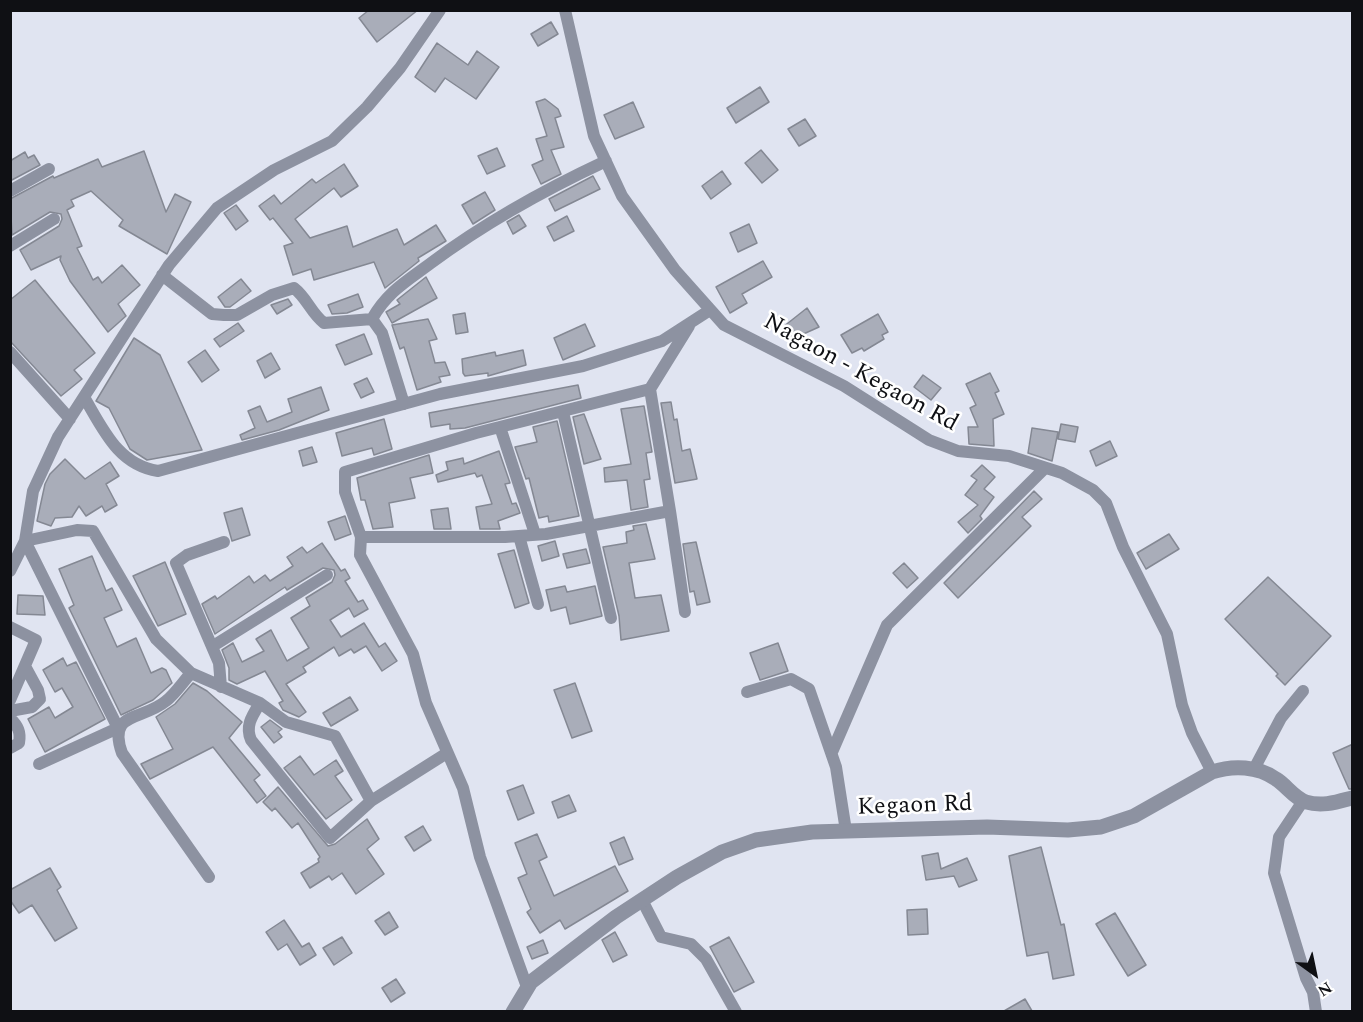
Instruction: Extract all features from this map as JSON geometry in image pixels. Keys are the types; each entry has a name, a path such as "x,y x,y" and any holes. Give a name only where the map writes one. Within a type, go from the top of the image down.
{"street":[{"path":"10,571 25,541 33,491 58,437 162,275 217,208 274,170 332,141 353,121 400,68 440,10"},
{"name":"Nagaon - Kegaon Rd","path":"565,10 594,136 631,212 675,270 724,325 844,386 929,440 958,451 1009,456 1062,473 1093,490 1106,503 1123,547 1167,634 1182,705 1192,733 1212,772"},
{"path":"372,319 382,300 459,242 554,185 606,161"},
{"path":"10,191 49,170"},
{"path":"10,246 54,219"},
{"path":"162,275 212,314 237,315 272,295 294,288 302,294 316,317 324,323 372,319"},
{"path":"84,397 117,450 143,469 158,471 440,394 583,366 662,341 710,310"},
{"path":"372,319 382,333 404,404"},
{"path":"685,612 650,389 691,323"},
{"path":"10,352 70,419"},
{"path":"527,987 480,857 463,788 426,703 413,654 360,555 361,537 345,492 345,472 500,427 650,389"},
{"path":"563,412 611,618"},
{"path":"500,427 536,534"},
{"path":"832,752 887,625 1045,468"},
{"path":"361,537 519,536 670,511"},
{"path":"25,541 76,530 93,531 156,639 191,673 260,703 286,722 335,736 371,801"},
{"path":"519,536 538,604"},
{"path":"25,541 118,728 116,736 122,753 208,877"},
{"path":"221,687 219,663 213,646 176,563 187,555 224,542"},
{"path":"213,646 327,575"},
{"path":"10,627 36,640 10,700"},
{"path":"10,711 32,707 40,699 38,690 25,666"},
{"path":"39,764 118,728 128,720 165,702 191,673"},
{"path":"747,692 791,679 809,688 832,752 846,831"},
{"path":"1254,769 1281,718 1303,691"},
{"path":"260,703 250,720 248,732 251,740 330,838 371,801 447,753"},
{"path":"10,718 18,726 20,735 19,743 10,748"},
{"name":"Kegaon Rd","path":"513,1011 527,987 562,957 642,900 722,852 756,840 812,832 987,827 1068,830 1101,827 1134,816 1212,772 1226,767 1254,769 1275,778 1303,801"},
{"path":"1316,1011 1313,992 1306,978 1274,873 1279,837 1303,801 1334,803 1353,798"},
{"path":"642,900 661,937 691,944 706,959 736,1011"}],"building":[{"path":"369,10 418,10 377,42 359,18"},
{"path":"551,22 558,34 538,46 531,34"},
{"path":"437,43 468,65 477,51 499,67 476,99 445,78 435,92 415,77"},
{"path":"760,87 769,102 736,123 727,108"},
{"path":"545,99 558,109 561,116 555,118 564,147 551,150 561,174 541,184 532,165 543,160 536,139 547,136 536,102"},
{"path":"633,102 644,127 615,139 604,115"},
{"path":"805,119 816,136 799,146 788,129"},
{"path":"497,148 505,166 487,174 478,156"},
{"path":"761,150 778,170 762,183 745,163"},
{"path":"144,151 166,212 175,194 191,202 167,254 119,226 123,220 91,191 71,200 74,206 67,210 82,246 77,248 93,280 98,277 102,283 122,265 140,285 118,304 126,316 108,332 70,281 60,260 61,256 31,270 20,250 59,226 62,219 61,214 50,212 12,235 10,199 53,176 54,178 98,159 102,167"},
{"path":"25,152 28,158 34,155 40,165 10,181 10,161"},
{"path":"344,164 358,186 341,197 334,188 295,219 310,238 347,226 353,247 397,229 404,245 436,225 446,241 418,258 419,261 385,288 374,262 314,280 311,269 293,275 284,246 293,243 273,218 270,220 259,206 274,195 281,204 312,179 316,183"},
{"path":"722,171 731,184 711,199 702,186"},
{"path":"593,176 600,189 555,211 549,199"},
{"path":"485,192 495,210 473,224 462,205"},
{"path":"236,205 248,221 236,230 224,213"},
{"path":"519,215 526,226 513,234 507,222"},
{"path":"567,216 574,231 554,241 547,227"},
{"path":"749,224 757,243 738,252 730,233"},
{"path":"763,261 772,277 742,294 747,303 730,313 716,287"},
{"path":"426,277 437,298 392,323 386,312 400,304 397,300"},
{"path":"241,279 251,291 230,307 225,307 218,297"},
{"path":"35,280 95,353 74,370 82,379 61,396 10,341 10,300"},
{"path":"358,294 363,307 347,313 332,314 328,305"},
{"path":"288,299 292,305 277,314 271,305"},
{"path":"807,308 819,327 790,340 783,327"},
{"path":"465,313 468,332 456,334 453,315"},
{"path":"878,314 888,332 882,335 884,339 864,351 862,348 852,353 841,335"},
{"path":"428,319 437,339 429,341 435,363 445,362 450,375 439,377 441,382 417,390 404,347 400,349 392,325"},
{"path":"238,323 244,331 220,347 214,339"},
{"path":"585,324 595,346 563,360 554,338"},
{"path":"364,334 372,354 345,365 336,345"},
{"path":"134,338 160,355 202,450 147,460 130,449 109,408 96,401"},
{"path":"205,350 219,370 202,382 188,362"},
{"path":"523,350 526,365 488,376 488,373 465,376 463,373 462,359 495,352 496,356"},
{"path":"271,353 280,369 265,378 257,361"},
{"path":"990,373 999,391 995,393 1004,414 993,419 994,446 969,444 968,427 978,427 970,408 976,405 966,384"},
{"path":"923,375 941,388 931,400 914,387"},
{"path":"367,378 374,392 361,398 354,384"},
{"path":"578,385 581,398 465,428 450,429 450,424 431,427 429,413"},
{"path":"321,387 329,410 279,430 242,440 240,435 255,428 248,411 260,406 267,422 292,412 288,399"},
{"path":"671,402 674,420 677,419 682,451 690,449 697,479 675,483 661,403"},
{"path":"644,406 652,452 646,453 650,479 644,480 648,507 631,510 627,480 605,482 604,468 631,464 621,409"},
{"path":"584,414 601,459 584,464 573,417"},
{"path":"384,419 392,449 374,455 372,448 342,456 336,433"},
{"path":"557,421 579,516 549,522 548,516 539,518 529,478 526,479 515,447 537,442 533,427"},
{"path":"1061,424 1078,427 1075,442 1058,439"},
{"path":"1032,428 1058,432 1052,461 1028,453"},
{"path":"1110,441 1117,456 1096,466 1090,451"},
{"path":"312,447 317,462 303,466 299,451"},
{"path":"499,451 510,483 505,484 512,504 516,503 520,513 498,521 500,529 480,529 476,507 492,504 482,475 477,477 475,473 438,482 436,475 448,470 446,462 463,458 464,464"},
{"path":"429,455 433,473 410,478 415,498 389,503 393,527 373,529 365,500 361,500 357,478"},
{"path":"65,459 85,479 110,462 119,476 106,484 117,505 105,512 102,506 86,516 79,506 72,517 55,518 51,526 37,521 45,484 50,474"},
{"path":"982,465 995,477 984,489 994,497 980,516 982,519 968,533 958,522 978,505 965,495 977,480 971,476"},
{"path":"1034,491 1042,499 1022,517 1031,526 958,598 944,583"},
{"path":"242,508 250,535 232,541 224,513"},
{"path":"448,508 451,529 434,529 431,510"},
{"path":"345,516 351,534 335,540 328,522"},
{"path":"646,524 655,559 629,563 635,598 661,595 669,631 621,640 619,616 603,547 627,543 626,532 634,530 633,526"},
{"path":"1169,534 1179,549 1146,569 1137,553"},
{"path":"555,541 559,556 542,561 538,546"},
{"path":"696,542 710,602 697,605 694,591 690,592 683,544"},
{"path":"322,543 341,571 345,569 350,578 345,581 358,602 363,600 368,609 354,617 349,608 330,620 341,637 364,623 379,647 385,643 397,661 382,671 366,646 354,653 351,649 339,656 334,647 303,667 306,672 286,684 306,712 299,717 283,710 279,703 283,701 265,671 237,684 229,680 229,668 222,650 233,643 242,662 264,651 256,639 271,630 287,661 309,648 291,618 310,606 306,598 332,582 335,575 334,570 323,568 287,590 285,587 215,634 202,604 215,596 217,599 249,576 254,583 265,575 270,581 293,566 287,557 302,547 307,553"},
{"path":"586,549 590,563 567,568 563,554"},
{"path":"514,550 529,603 515,608 498,554"},
{"path":"92,556 106,591 112,588 122,610 104,618 117,647 136,638 151,673 162,668 166,670 172,683 153,700 121,715 69,608 74,605 59,569"},
{"path":"165,562 186,614 158,626 133,576"},
{"path":"904,563 918,578 907,588 893,573"},
{"path":"1268,577 1331,636 1285,685 1276,676 1278,674 1225,619"},
{"path":"565,586 567,592 595,586 602,616 570,624 566,607 551,611 546,590"},
{"path":"18,595 43,596 45,615 17,614"},
{"path":"778,643 788,671 760,680 750,653"},
{"path":"63,658 67,666 76,662 105,719 45,752 28,719 49,707 55,718 73,707 62,688 55,692 43,670"},
{"path":"193,683 207,691 242,722 229,738 260,775 254,780 266,796 257,803 213,747 150,779 141,764 173,749 156,717 175,704"},
{"path":"575,683 592,731 572,738 554,690"},
{"path":"350,697 358,710 331,726 323,713"},
{"path":"270,720 282,729 278,732 282,737 274,743 261,727"},
{"path":"1353,744 1353,789 1349,789 1333,753"},
{"path":"300,756 314,775 336,760 343,771 335,776 352,800 326,819 284,768"},
{"path":"523,785 534,813 518,820 507,791"},
{"path":"278,787 328,846 335,844 367,819 379,839 367,849 384,874 356,894 342,873 332,880 329,876 310,888 301,873 319,862 320,857 298,823 292,828 275,808 272,811 263,802"},
{"path":"569,795 576,811 558,818 552,802"},
{"path":"423,826 431,840 414,851 405,837"},
{"path":"537,834 547,857 539,861 554,896 615,866 628,891 565,929 560,920 540,933 527,912 531,909 518,878 527,874 515,843"},
{"path":"624,837 633,859 619,865 610,843"},
{"path":"1041,847 1061,925 1064,924 1074,975 1053,979 1048,952 1027,956 1009,856"},
{"path":"938,853 941,869 967,858 977,880 959,887 954,876 926,880 922,856"},
{"path":"50,868 61,887 57,890 77,928 55,941 32,905 19,913 10,900 10,890"},
{"path":"927,909 928,934 908,935 907,910"},
{"path":"389,912 398,927 385,935 375,921"},
{"path":"1115,913 1146,965 1128,976 1096,924"},
{"path":"284,920 302,947 309,943 316,955 300,965 287,944 278,950 266,932"},
{"path":"615,932 627,955 613,962 602,940"},
{"path":"342,937 352,953 334,965 323,948"},
{"path":"729,937 754,982 734,992 710,947"},
{"path":"543,940 548,953 532,959 527,947"},
{"path":"396,979 405,993 391,1002 382,988"},
{"path":"1025,999 1032,1011 1004,1011"}]}
